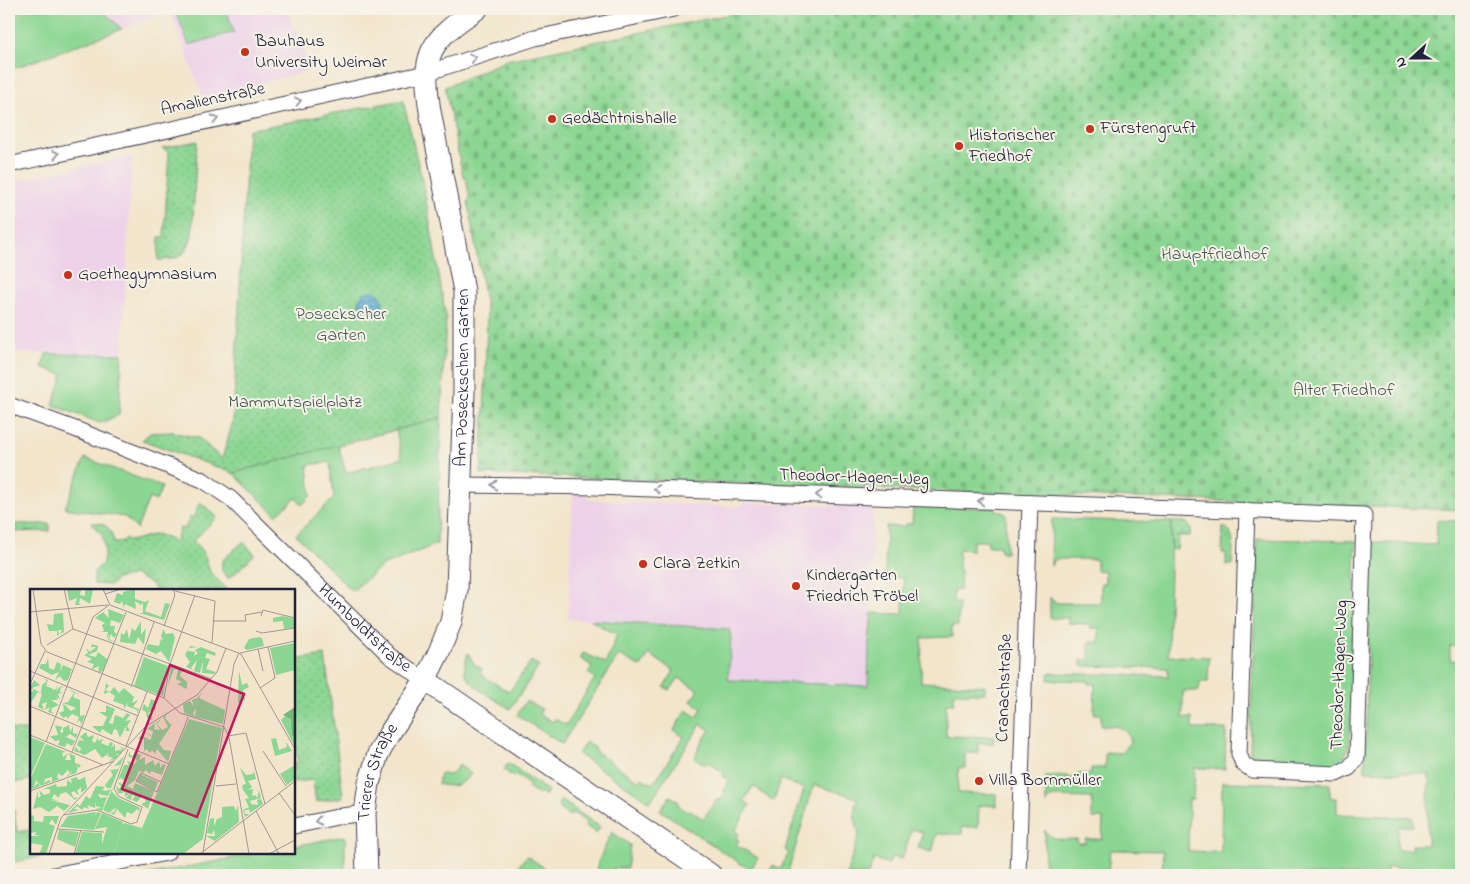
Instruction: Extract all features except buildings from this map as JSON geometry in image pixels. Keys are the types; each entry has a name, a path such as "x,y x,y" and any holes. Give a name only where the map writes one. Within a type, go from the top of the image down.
{"street":[{"name":"Am Poseckschen Garten","path":"425,680 451,622 457,590 464,392 464,291 426,90 426,73 429,55 439,38 454,24 477,9"},
{"name":"Amalienstraße","path":"9,165 426,73 535,38 674,9"},
{"name":"Humboldtstraße","path":"9,405 83,432 203,480 231,500 390,656 711,875"},
{"name":"Theodor-Hagen-Weg","path":"461,485 596,487 1364,515 1356,758 1349,768 1336,774 1252,770 1243,764 1239,754 1247,511"},
{"name":"Cranachstraße","path":"1018,875 1030,502"},
{"name":"Trierer Straße","path":"367,875 365,813 369,783 378,754 425,680"},
{"path":"295,826 365,813"},
{"path":"53,875 162,854"}],"shaded area":[{"name":"Bauhaus University Weimar","path":"101,9 286,9 311,70 204,99 170,11 122,29"},
{"name":"Goethegymnasium","path":"132,156 122,354 15,353 9,368 9,183"},
{"path":"573,491 583,491 590,500 738,507 747,503 873,506 872,613 868,686 728,680 731,637 729,629 568,619"}],"green space":[{"path":"20,9 101,9 122,29 9,70 9,12"},
{"path":"175,9 226,9 234,32 189,45"},
{"name":"Hauptfriedhof","path":"755,9 1461,9 1461,510 481,474 487,314 468,202 470,199 466,178 463,177 445,87 507,60"},
{"name":"Poseckscher Garten","path":"403,100 424,189 446,317 441,418 233,473 142,440 150,433 172,432 199,438 222,459 233,421 248,130"},
{"path":"197,141 192,235 187,248 181,255 172,259 158,260 159,237 164,237 169,152 162,148"},
{"path":"46,354 122,354 119,415 100,423 53,405 63,375 42,367"},
{"path":"441,418 437,544 382,566 352,591 296,535 334,498 330,462 308,465 311,496 302,505 296,498 276,515 233,473 338,445 346,473 402,458 396,430"},
{"path":"85,458 162,487 156,501 149,498 137,529 125,517 65,508"},
{"path":"200,502 217,517 193,541 204,553 210,572 226,589 155,589 153,585 135,575 116,579 111,585 94,584 94,572 103,563 105,549 102,535 91,523 105,525 112,534 115,544 125,538 130,541 157,534 175,542 180,528 185,529 190,517 193,518"},
{"path":"913,507 993,508 1006,514 1006,552 1000,552 1000,546 988,546 988,541 973,541 973,550 959,549 960,590 953,590 953,602 959,603 958,626 952,626 952,637 922,638 921,682 985,686 985,693 954,693 954,703 946,703 946,736 994,737 994,743 978,743 978,753 965,753 965,768 958,768 958,793 996,794 996,806 979,805 978,827 962,827 962,834 937,834 932,852 918,848 923,832 912,829 902,859 892,856 889,864 874,859 868,875 846,875 859,835 854,814 857,798 814,785 787,875 765,875 773,866 780,869 789,853 785,850 804,789 781,779 774,801 753,786 744,801 750,805 735,831 739,834 736,839 739,840 736,845 758,858 750,870 660,810 670,796 678,801 678,805 686,811 690,810 703,819 717,799 720,801 726,792 723,790 729,781 722,776 724,773 708,762 705,765 695,758 700,745 710,730 701,724 650,802 578,754 586,742 595,748 596,752 637,780 643,779 653,784 684,737 674,730 686,710 697,717 702,709 691,701 698,690 679,678 670,690 664,687 674,671 649,654 641,667 619,655 562,744 517,715 526,701 542,709 539,714 553,722 555,719 566,725 595,678 588,673 592,666 580,658 583,653 606,663 617,634 591,620 729,629 731,637 728,680 868,686 872,613 903,614 904,578 885,577 886,526 904,527 905,524 912,524"},
{"path":"9,514 14,514 14,524 50,524 50,531 9,532"},
{"path":"1052,519 1171,522 1168,656 1209,657 1208,682 1200,682 1199,691 1183,691 1183,718 1192,718 1192,729 1226,729 1225,769 1195,768 1193,799 1189,799 1188,851 1221,852 1222,782 1330,784 1330,798 1337,798 1337,814 1413,817 1413,826 1398,826 1397,849 1412,850 1412,845 1427,845 1429,774 1365,771 1371,542 1436,545 1437,520 1461,521 1461,616 1458,616 1457,635 1461,635 1461,646 1450,646 1450,660 1461,661 1461,875 1427,875 1426,868 1387,867 1387,875 1162,875 1163,851 1110,850 1108,875 1044,875 1045,830 1055,838 1077,839 1078,843 1085,843 1085,839 1102,839 1103,818 1092,818 1092,798 1054,797 1049,799 1046,805 1046,776 1077,778 1078,774 1091,774 1091,768 1105,768 1105,752 1121,753 1130,742 1123,729 1101,726 1101,714 1094,714 1095,684 1089,684 1089,681 1048,680 1049,673 1168,676 1168,668 1081,666 1081,660 1089,660 1089,642 1099,642 1099,628 1090,628 1090,624 1068,623 1068,618 1050,618 1050,597 1057,603 1101,603 1101,583 1105,583 1105,571 1096,570 1096,559 1058,559 1054,560 1051,566"},
{"path":"1171,522 1186,522 1191,528 1190,536 1178,536 1177,549 1171,549"},
{"path":"1223,526 1232,538 1232,565 1226,565 1226,553 1222,553"},
{"path":"1257,539 1356,541 1350,737 1345,754 1340,760 1331,765 1257,762 1250,754"},
{"path":"243,542 255,554 229,579 222,571 222,561"},
{"path":"9,639 11,730 30,730 30,780 10,783 17,832 30,830 30,854 55,854 9,863"},
{"path":"468,653 474,664 482,669 480,674 509,692 531,661 539,666 510,709 478,688 468,678 465,668"},
{"path":"325,655 343,797 316,802 313,780 295,782 295,763 298,762 295,743 295,660"},
{"path":"508,763 548,791 545,796 541,793 539,795 528,787 530,784 504,770"},
{"path":"459,765 471,774 468,778 456,785 438,784 440,773 452,774"},
{"path":"561,800 600,827 596,833 584,825 586,822 573,813 570,816 559,809 558,805"},
{"path":"612,832 630,845 627,868 614,868 614,875 598,875 598,862"},
{"path":"345,836 345,875 145,875 254,854 295,854 295,846"},
{"path":"527,856 553,874 518,875 518,866"}],"water":[{"path":"371,291 380,294 383,303 380,312 371,315 362,312 359,303 362,294"}],"place":[{"name":"Bauhaus University Weimar","path":"245,52"},
{"name":"Gedächtnishalle","path":"552,119"},
{"name":"Fürstengruft","path":"1090,129"},
{"name":"Historischer Friedhof","path":"959,146"},
{"name":"Goethegymnasium","path":"68,275"},
{"name":"Clara Zetkin","path":"643,564"},
{"name":"Kindergarten Friedrich Fröbel","path":"796,586"},
{"name":"Villa Bornmüller","path":"979,781"}],"park label":[{"name":"Alter Friedhof","path":"1344,391"},
{"name":"Mammutspielplatz","path":"295,403"}]}
